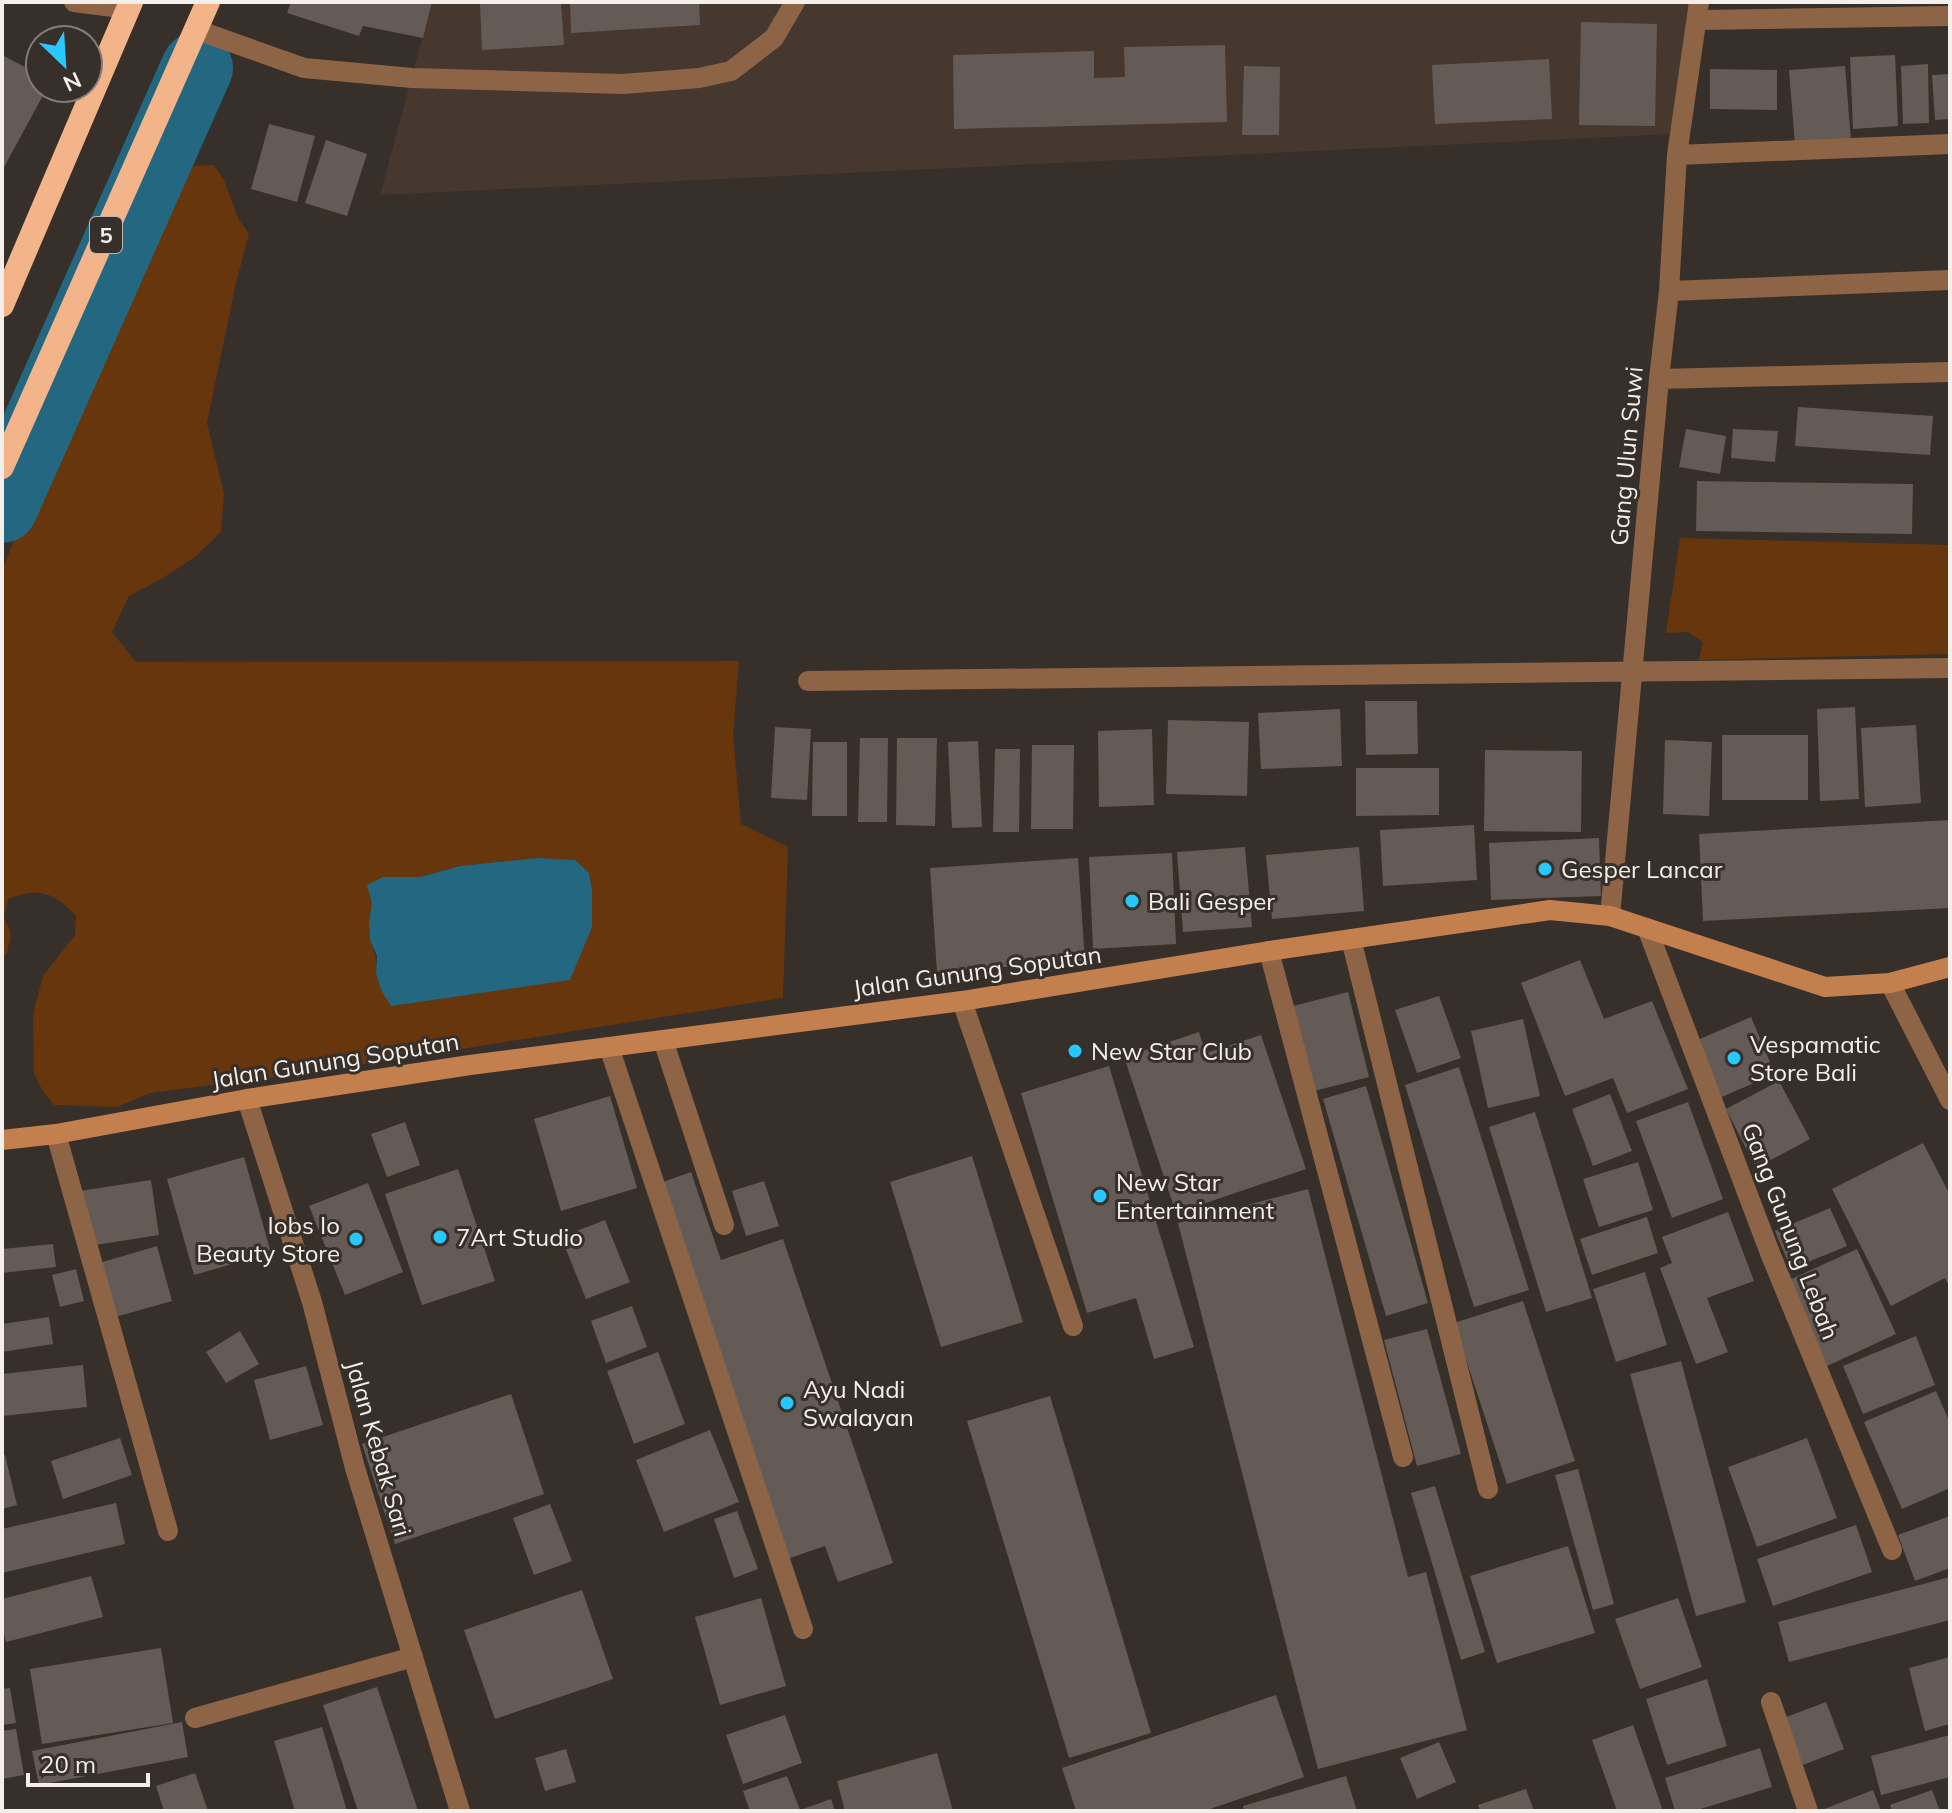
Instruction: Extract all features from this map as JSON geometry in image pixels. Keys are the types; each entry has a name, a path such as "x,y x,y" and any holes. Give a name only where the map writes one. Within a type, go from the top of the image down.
{"highway":[{"name":"5","path":"2,467 208,2"},
{"path":"2,305 130,5"}],"main road":[{"name":"Jalan Gunung Soputan","path":"2,1140 56,1134 247,1099 470,1065 962,1001 1269,951 1550,910 1610,916 1825,987 1890,983 1950,967"}],"street":[{"path":"74,2 130,5"},
{"path":"197,30 304,68 412,78 623,84 699,78 731,71 774,38 795,2"},
{"path":"1698,11 1950,16"},
{"name":"Gang Ulun Suwi","path":"1610,916 1669,291 1677,155 1698,11"},
{"path":"1677,155 1950,144"},
{"path":"1669,291 1950,280"},
{"path":"1659,379 1950,372"},
{"path":"808,681 1950,668"},
{"name":"Gang Gunung Lebah","path":"1647,928 1770,1253 1892,1550"},
{"path":"1351,939 1488,1489"},
{"path":"1269,951 1403,1457"},
{"path":"1890,983 1950,1100"},
{"path":"962,1001 1073,1326"},
{"path":"663,1040 724,1225"},
{"path":"609,1047 803,1629"},
{"name":"Jalan Kebak Sari","path":"247,1099 312,1302 355,1468 460,1811"},
{"path":"56,1134 168,1531"},
{"path":"195,1718 413,1657"},
{"path":"1771,1702 1808,1811"}],"shaded area":[{"path":"432,2 1703,2 1674,134 380,195"},
{"path":"214,165 224,180 238,218 249,234 207,423 224,493 221,532 195,557 129,596 112,632 136,662 739,661 733,735 741,824 788,847 783,998 321,1071 150,1093 117,1107 54,1105 42,1090 34,1073 33,1014 43,976 75,935 76,916 61,902 45,894 28,893 8,899 4,918 11,934 7,953 2,959 2,570 59,427 170,173 194,166","holes":["538,858 575,860 376,973 369,925 383,877 420,877 460,866"]},
{"path":"1680,538 1950,545 1950,654 1699,660 1703,642 1688,632 1666,633"}],"water":[{"path":"538,858 575,860 589,873 592,927 570,980 391,1006 381,990 376,973 377,956 370,940 372,903 367,885 383,877 420,877 460,866"}],"building":[{"path":"291,2 432,2 423,38 363,26 359,36 287,13"},
{"path":"480,2 561,2 564,45 482,50"},
{"path":"570,2 699,2 700,25 571,33"},
{"path":"1581,22 1657,24 1655,126 1579,125"},
{"path":"1225,45 1227,122 954,129 953,55 1094,51 1094,78 1125,77 1124,47"},
{"path":"2,55 24,67 24,104 38,104 2,171"},
{"path":"1895,55 1898,126 1853,129 1850,57"},
{"path":"1549,59 1552,119 1435,124 1432,65"},
{"path":"1928,64 1929,123 1903,124 1901,66"},
{"path":"1244,66 1280,67 1279,135 1242,135"},
{"path":"1845,66 1851,141 1795,145 1789,70"},
{"path":"1710,69 1777,70 1777,110 1710,109"},
{"path":"1950,74 1950,119 1935,120 1932,75"},
{"path":"269,124 315,136 297,202 251,189"},
{"path":"326,140 367,154 347,216 305,203"},
{"path":"1798,407 1933,416 1930,455 1795,446"},
{"path":"1686,429 1726,436 1720,474 1679,467"},
{"path":"1733,429 1778,431 1775,462 1731,458"},
{"path":"1697,481 1913,484 1912,534 1696,531"},
{"path":"1365,701 1417,701 1418,754 1366,755"},
{"path":"1855,707 1859,799 1820,801 1817,709"},
{"path":"1340,709 1342,766 1261,769 1258,713"},
{"path":"1168,720 1249,722 1247,796 1166,794"},
{"path":"1916,725 1921,803 1865,807 1861,728"},
{"path":"775,727 811,729 807,800 771,798"},
{"path":"1152,729 1154,805 1099,807 1098,731"},
{"path":"1722,735 1808,735 1808,800 1722,800"},
{"path":"860,738 888,738 887,822 858,822"},
{"path":"897,738 937,738 935,826 896,825"},
{"path":"1665,740 1712,742 1709,816 1663,814"},
{"path":"978,741 982,827 952,828 948,742"},
{"path":"813,742 847,742 847,816 812,816"},
{"path":"1032,745 1074,745 1073,829 1031,829"},
{"path":"995,749 1020,749 1019,832 993,832"},
{"path":"1485,750 1582,751 1581,832 1484,831"},
{"path":"1356,768 1439,768 1439,815 1356,816"},
{"path":"1950,820 1950,908 1703,921 1699,834"},
{"path":"1474,825 1477,880 1383,886 1380,830"},
{"name":"Gesper Lancar","path":"1599,838 1601,896 1491,900 1489,843"},
{"path":"1245,847 1252,927 1183,932 1177,852"},
{"path":"1359,847 1364,911 1272,919 1266,855"},
{"name":"Bali Gesper","path":"1172,853 1176,944 1093,949 1089,857"},
{"path":"1078,858 1085,961 937,972 930,868"},
{"path":"1580,960 1604,1019 1652,1001 1688,1089 1627,1113 1613,1078 1565,1096 1521,983"},
{"path":"1348,992 1369,1077 1314,1091 1293,1006"},
{"path":"1439,996 1461,1058 1417,1073 1395,1010"},
{"name":"Vespamatic Store Bali","path":"1751,1017 1775,1074 1717,1099 1693,1042"},
{"path":"1523,1019 1540,1096 1488,1108 1471,1031"},
{"path":"1199,1032 1206,1053 1261,1035 1306,1169 1176,1213 1124,1057"},
{"name":"New Star Entertainment","path":"1109,1066 1194,1347 1154,1359 1136,1298 1087,1313 1021,1093"},
{"path":"1459,1067 1529,1290 1474,1307 1405,1085"},
{"path":"1779,1081 1810,1139 1756,1168 1726,1109"},
{"path":"1366,1086 1428,1303 1386,1316 1323,1099"},
{"path":"1610,1094 1632,1151 1593,1166 1572,1109"},
{"path":"610,1096 637,1188 561,1211 534,1119"},
{"path":"1688,1102 1723,1199 1672,1218 1636,1121"},
{"path":"1535,1112 1592,1298 1546,1312 1489,1127"},
{"path":"405,1122 420,1165 387,1177 371,1134"},
{"path":"1923,1143 1950,1190 1950,1288 1945,1278 1891,1306 1832,1189"},
{"path":"972,1156 1023,1322 941,1347 890,1182"},
{"path":"244,1157 271,1253 194,1275 167,1179"},
{"path":"1638,1162 1653,1210 1599,1227 1583,1179"},
{"name":"7Art Studio","path":"458,1169 495,1281 422,1305 385,1194"},
{"name":"Ayu Nadi Swalayan","path":"691,1172 721,1260 783,1239 893,1563 838,1582 825,1546 787,1559 660,1183"},
{"path":"151,1180 159,1235 89,1246 80,1191"},
{"path":"764,1181 779,1226 746,1236 732,1191"},
{"name":"Iobs Io Beauty Store","path":"368,1183 403,1272 345,1295 309,1206"},
{"path":"1308,1189 1408,1577 1426,1572 1467,1730 1318,1769 1178,1223"},
{"path":"1830,1208 1847,1246 1791,1269 1775,1231"},
{"path":"1728,1212 1754,1281 1707,1298 1728,1352 1696,1364 1660,1268 1672,1263 1662,1237"},
{"path":"1647,1217 1658,1253 1592,1275 1580,1239"},
{"path":"605,1220 630,1282 586,1299 561,1237"},
{"path":"53,1244 56,1267 2,1273 2,1249"},
{"path":"157,1246 172,1301 112,1318 96,1264"},
{"path":"1857,1249 1896,1334 1825,1367 1785,1282"},
{"path":"76,1269 84,1301 60,1307 52,1275"},
{"path":"1645,1272 1667,1345 1616,1362 1593,1289"},
{"path":"1523,1301 1575,1461 1507,1484 1454,1323"},
{"path":"632,1306 647,1347 606,1363 591,1321"},
{"path":"49,1317 53,1344 2,1352 2,1324"},
{"path":"1427,1329 1461,1454 1417,1466 1384,1340"},
{"path":"240,1331 259,1364 226,1383 206,1352"},
{"path":"1916,1336 1935,1385 1863,1414 1843,1366"},
{"path":"658,1352 685,1424 634,1444 607,1371"},
{"path":"1681,1361 1746,1602 1696,1616 1630,1374"},
{"path":"83,1365 87,1407 2,1416 2,1374"},
{"path":"306,1366 323,1425 270,1440 254,1380"},
{"path":"1936,1391 1950,1423 1950,1488 1902,1509 1864,1422"},
{"path":"511,1394 544,1494 395,1544 362,1444"},
{"path":"1050,1396 1151,1733 1069,1758 967,1421"},
{"path":"710,1430 739,1502 664,1532 636,1460"},
{"path":"120,1438 132,1475 63,1499 51,1461"},
{"path":"1807,1438 1837,1518 1757,1547 1728,1467"},
{"path":"5,1455 17,1505 2,1509 2,1456"},
{"path":"1578,1469 1614,1604 1593,1610 1555,1475"},
{"path":"1435,1486 1485,1652 1461,1660 1411,1493"},
{"path":"116,1503 125,1544 2,1573 2,1529"},
{"path":"550,1504 572,1561 534,1575 513,1518"},
{"path":"737,1511 758,1569 734,1578 714,1519"},
{"path":"1950,1516 1950,1568 1915,1581 1898,1535"},
{"path":"1856,1525 1872,1572 1773,1606 1757,1559"},
{"path":"1568,1546 1595,1633 1497,1663 1470,1576"},
{"path":"91,1576 103,1617 6,1642 2,1626 2,1599"},
{"path":"1950,1577 1950,1620 1789,1662 1778,1622"},
{"path":"582,1590 613,1679 495,1719 464,1630"},
{"path":"761,1598 786,1686 720,1705 695,1617"},
{"path":"1678,1598 1702,1667 1640,1689 1615,1619"},
{"path":"161,1648 173,1723 42,1744 30,1669"},
{"path":"1950,1657 1950,1724 1925,1731 1909,1668"},
{"path":"1707,1679 1727,1746 1667,1765 1646,1699"},
{"path":"377,1687 418,1811 358,1811 323,1705"},
{"path":"10,1688 16,1723 2,1725 2,1689"},
{"path":"1276,1695 1304,1777 1204,1811 1076,1811 1062,1768"},
{"path":"1826,1702 1844,1749 1803,1765 1784,1718"},
{"path":"785,1715 802,1763 743,1784 726,1735"},
{"path":"182,1722 188,1757 39,1785 32,1751"},
{"path":"1633,1725 1663,1811 1617,1811 1592,1740"},
{"path":"322,1727 347,1811 295,1811 274,1741"},
{"path":"16,1729 24,1775 2,1779 2,1731"},
{"path":"1950,1735 1950,1777 1881,1795 1871,1756"},
{"path":"1439,1742 1456,1782 1417,1799 1400,1758"},
{"path":"1760,1748 1772,1787 1694,1811 1675,1811 1665,1778"},
{"path":"566,1749 576,1782 545,1791 535,1758"},
{"path":"937,1753 953,1811 845,1811 837,1781"},
{"path":"195,1773 208,1811 164,1811 156,1786"},
{"path":"787,1776 800,1810 831,1799 835,1811 750,1811 743,1791"},
{"path":"1346,1776 1357,1811 1244,1811 1243,1806"},
{"path":"1526,1789 1534,1811 1480,1811 1478,1805"},
{"path":"1873,1790 1881,1811 1819,1811"},
{"path":"1932,1790 1940,1811 1892,1811 1890,1805"}],"waterway":[{"path":"2,507 197,68"}],"place":[{"name":"Gesper Lancar","path":"1545,869"},
{"name":"Bali Gesper","path":"1132,901"},
{"name":"New Star Club","path":"1075,1051"},
{"name":"Vespamatic Store Bali","path":"1734,1058"},
{"name":"New Star Entertainment","path":"1100,1196"},
{"name":"7Art Studio","path":"440,1237"},
{"name":"Iobs Io Beauty Store","path":"356,1239"},
{"name":"Ayu Nadi Swalayan","path":"787,1403"}]}
